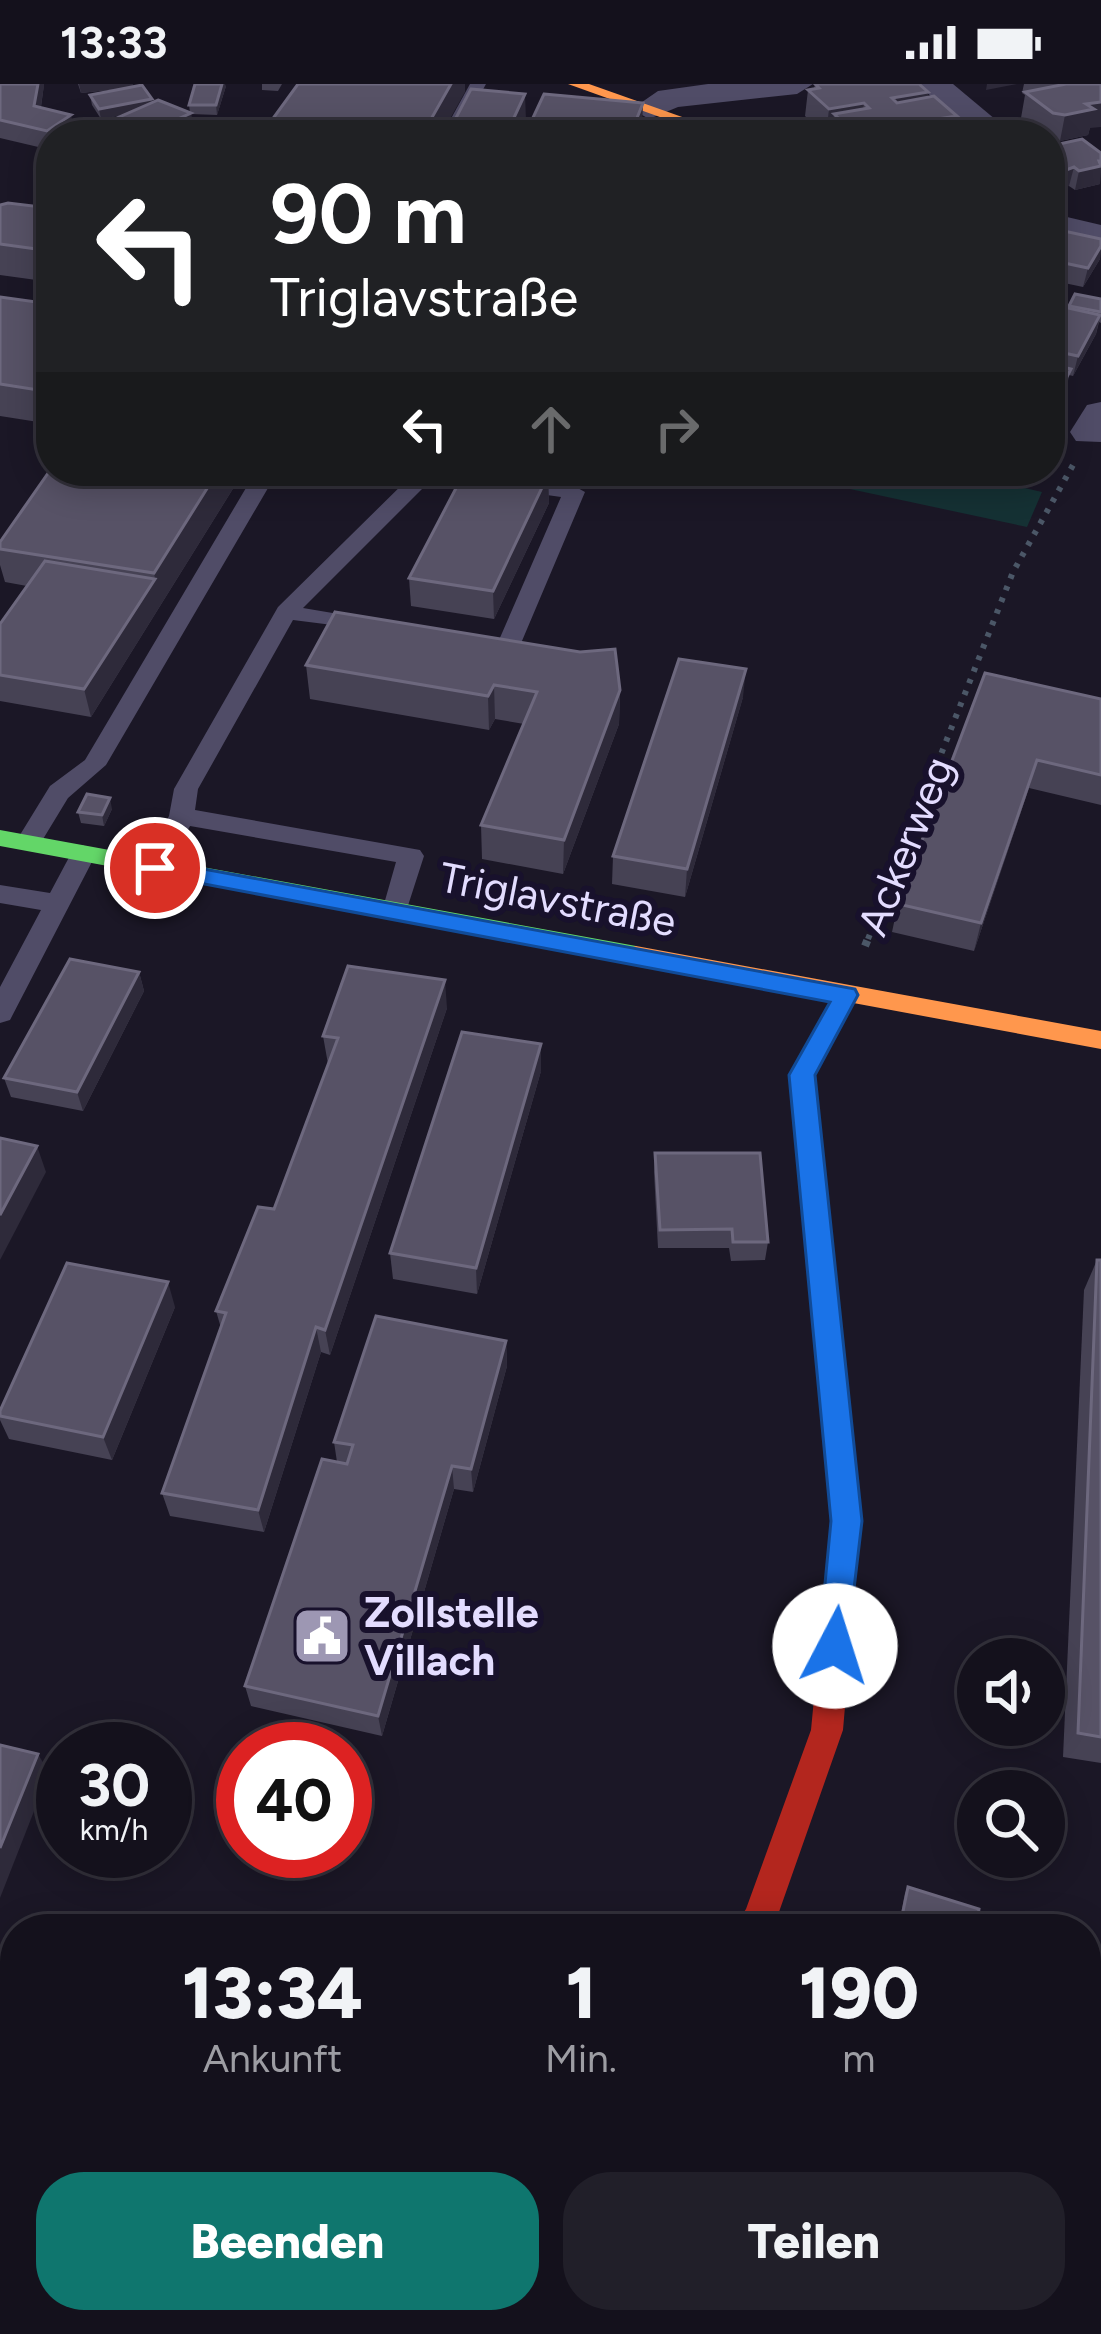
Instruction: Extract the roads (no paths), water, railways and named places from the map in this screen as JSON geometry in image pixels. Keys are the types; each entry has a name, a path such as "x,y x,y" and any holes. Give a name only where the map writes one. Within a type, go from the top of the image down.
{"street":[{"path":"575,84 681,120"},
{"path":"649,109 670,98 797,84"},
{"path":"933,84 978,120"},
{"path":"1065,228 1101,236"},
{"name":"Triglavstraße","path":"14,841 1101,1040"},
{"path":"761,1914 812,1772 829,1706 846,1521 802,1075 846,995"}],"lane":[{"path":"458,120 478,84"},
{"path":"14,841 59,792 94,765 258,486"},
{"path":"155,868 182,816 186,789 286,612 413,486"},
{"path":"463,641 507,648 574,492 530,486"},
{"path":"286,612 396,630"},
{"path":"182,816 411,856 394,910"},
{"path":"0,1013 83,854"},
{"path":"0,894 57,903"}],"place":[{"name":"Zollstelle Villach","path":"322,1636"}]}
